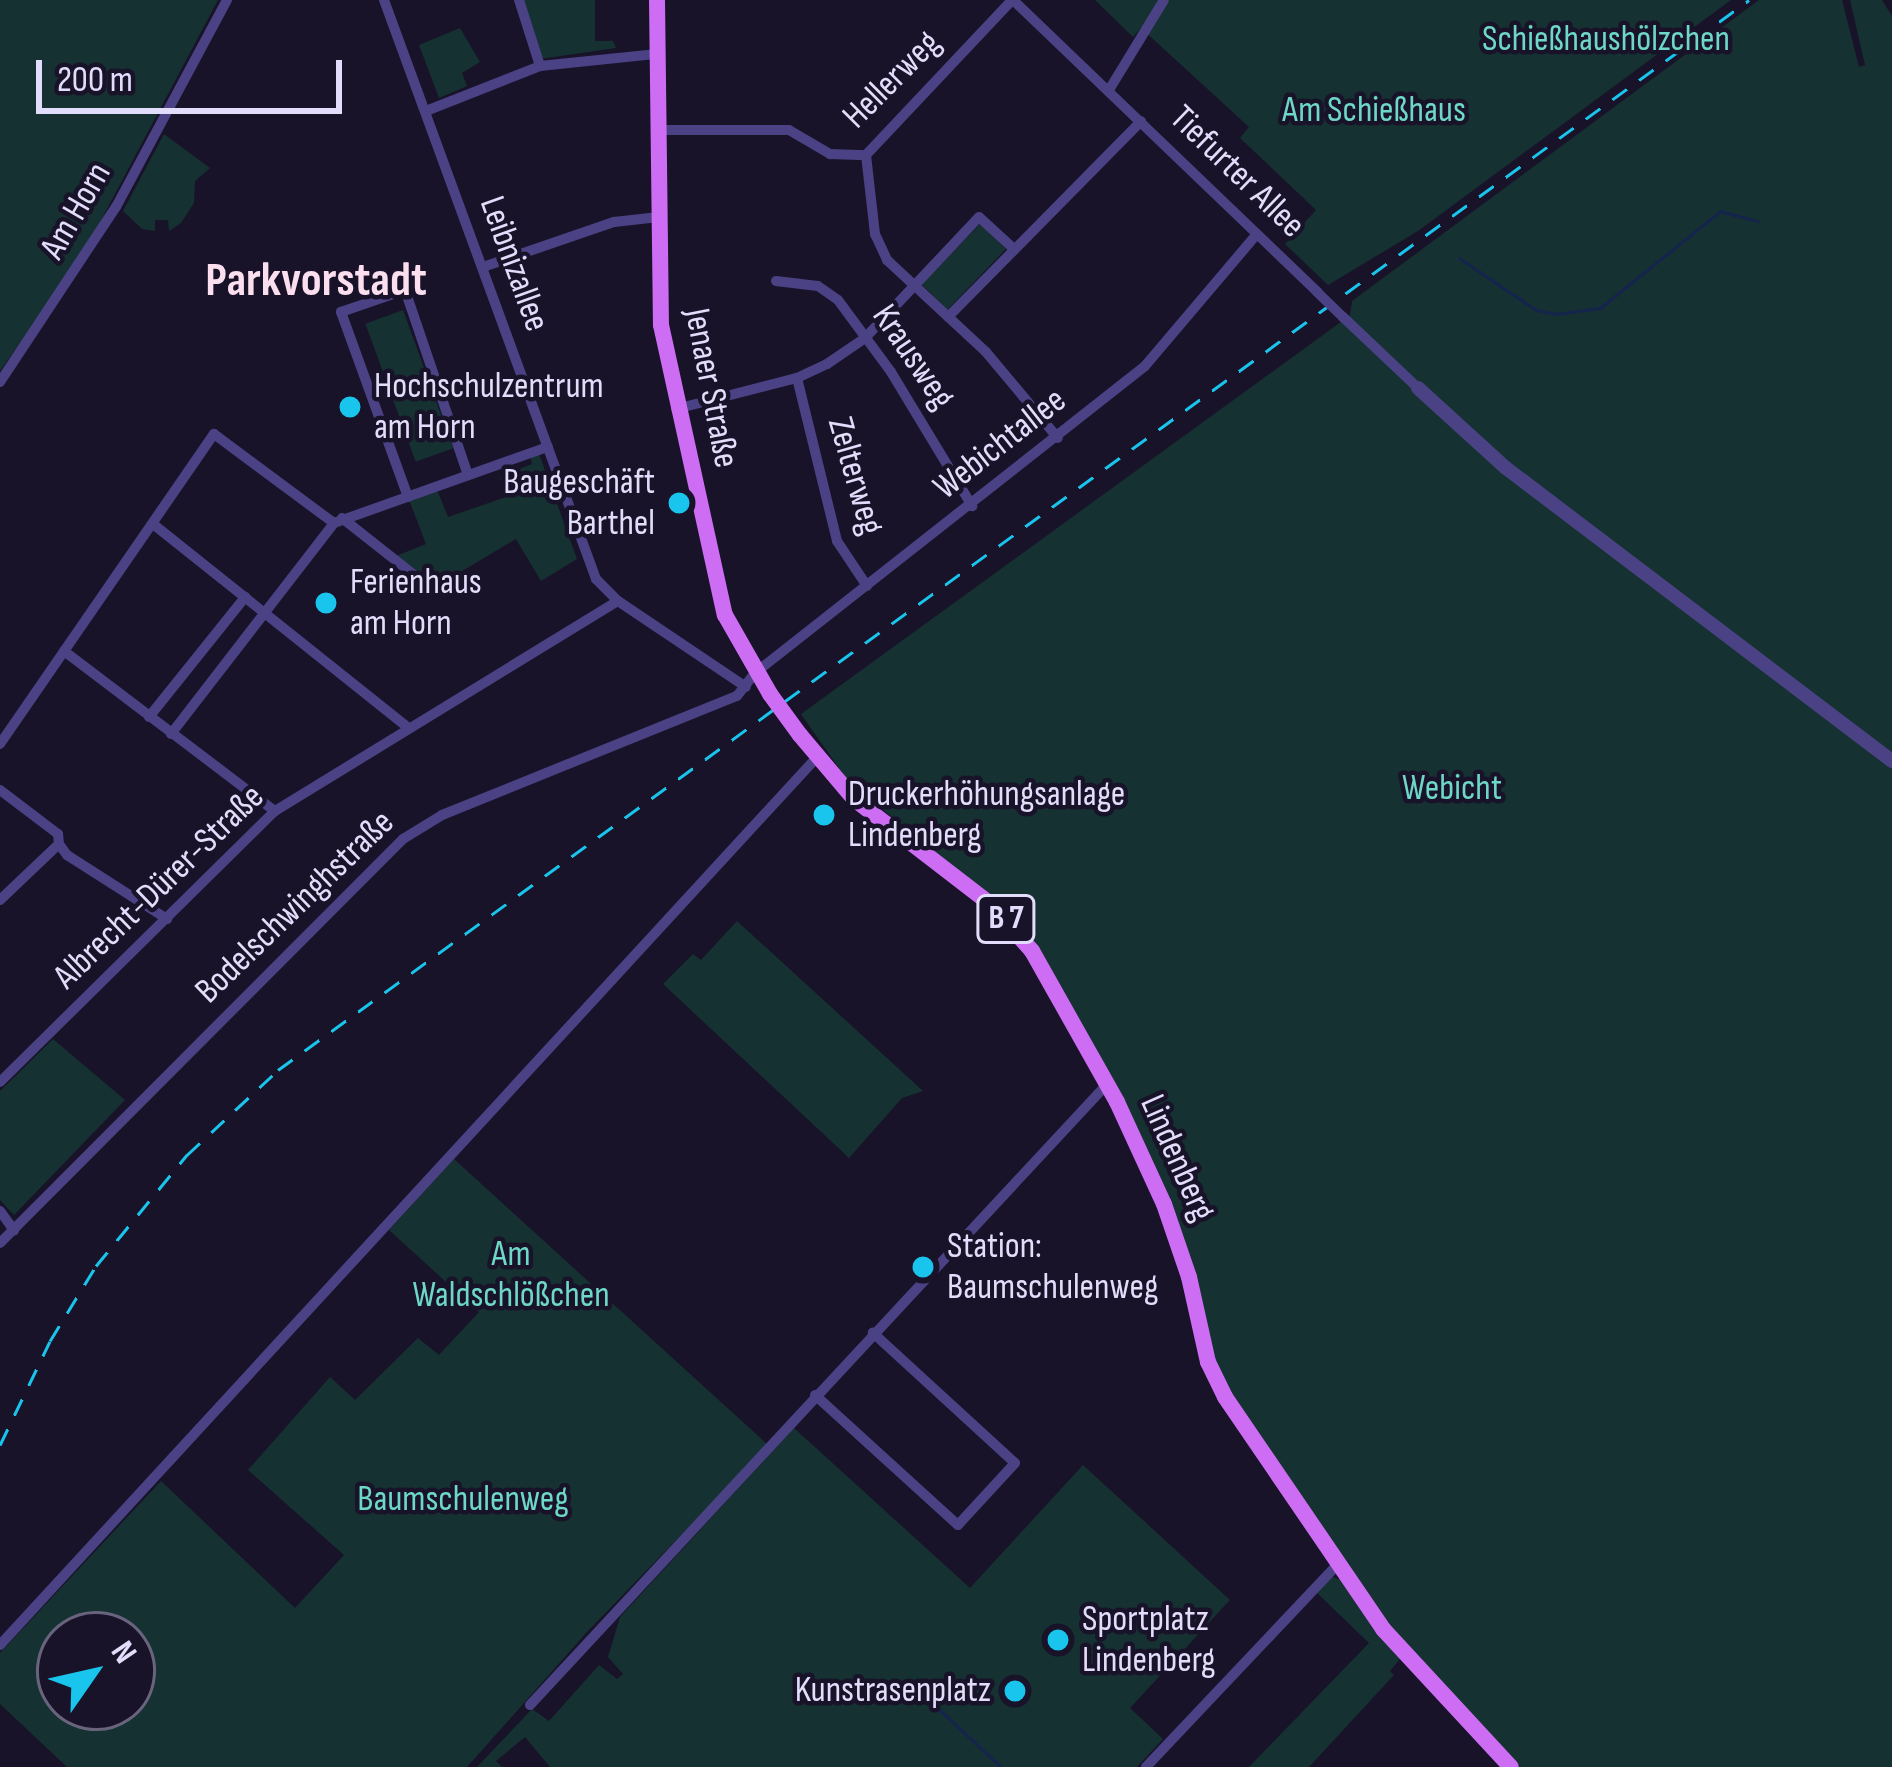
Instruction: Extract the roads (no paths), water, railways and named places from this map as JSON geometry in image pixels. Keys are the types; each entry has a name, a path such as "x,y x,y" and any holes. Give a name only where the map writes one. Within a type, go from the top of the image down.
{"main road":[{"name":"Jenaer Straße","path":"657,0 661,325 676,409 725,615 750,680 770,694 817,758"},
{"name":"Lindenberg","path":"817,758 854,799 1016,929 1107,1084 1179,1241 1216,1380 1394,1643 1511,1767"}],"street":[{"name":"Am Horn","path":"0,382 116,207 227,0"},
{"name":"Leibnizallee","path":"384,0 596,579 618,601 750,680"},
{"path":"519,0 540,66"},
{"name":"Tiefurter Allee","path":"1013,0 1418,388"},
{"name":"Hellerweg","path":"658,130 789,130 830,154 866,155 1013,0"},
{"path":"1109,90 1164,0"},
{"path":"426,111 540,66 657,54"},
{"path":"948,317 1141,122"},
{"path":"866,155 878,242 887,260 948,317 1058,438"},
{"path":"483,267 614,222 659,217"},
{"path":"676,409 796,378 865,338 979,217 1014,249"},
{"name":"Webichtallee","path":"750,680 1145,366 1257,234"},
{"name":"Krausweg","path":"776,281 826,290 865,338 972,506"},
{"path":"408,497 341,312 405,290 467,475"},
{"name":"Zelterweg","path":"796,378 837,541 867,586"},
{"path":"1418,388 1506,468 1892,760"},
{"path":"0,745 218,433 418,578"},
{"path":"171,734 338,521 548,447"},
{"path":"153,524 409,728"},
{"path":"149,717 245,597"},
{"name":"Albrecht-Dürer-Straße","path":"0,1082 275,811 618,601"},
{"path":"64,651 275,811"},
{"name":"Bodelschwinghstraße","path":"0,1243 403,838 442,815 719,707 750,680"},
{"path":"0,1645 817,758"},
{"path":"0,790 58,834 68,855 167,919"},
{"path":"0,900 59,844"},
{"path":"530,1705 1107,1084"},
{"path":"0,1211 14,1230"},
{"path":"814,1395 958,1525 1015,1463 873,1333"},
{"path":"1146,1767 1337,1565"}],"waterway":[{"path":"1459,258 1536,310 1557,314 1600,308 1720,211 1758,221"},
{"path":"914,1686 1001,1767"}],"railway":[{"path":"0,1445 50,1341 96,1266 187,1155 278,1070 1749,0"}],"place":[{"name":"Hochschulzentrum am Horn","path":"350,407"},
{"name":"Baugeschäft Barthel","path":"679,503"},
{"name":"Ferienhaus am Horn","path":"326,603"},
{"name":"Druckerhöhungsanlage Lindenberg","path":"824,815"},
{"name":"Station: Baumschulenweg","path":"923,1267"},
{"name":"Sportplatz Lindenberg","path":"1058,1640"},
{"name":"Kunstrasenplatz","path":"1015,1691"}],"district":[{"name":"Parkvorstadt","path":"316,281"}],"park label":[{"name":"Schießhaushölzchen","path":"1606,40"},
{"name":"Am Schießhaus","path":"1374,111"},
{"name":"Webicht","path":"1452,789"},
{"name":"Am Waldschlößchen","path":"511,1274"},
{"name":"Baumschulenweg","path":"463,1500"}]}
